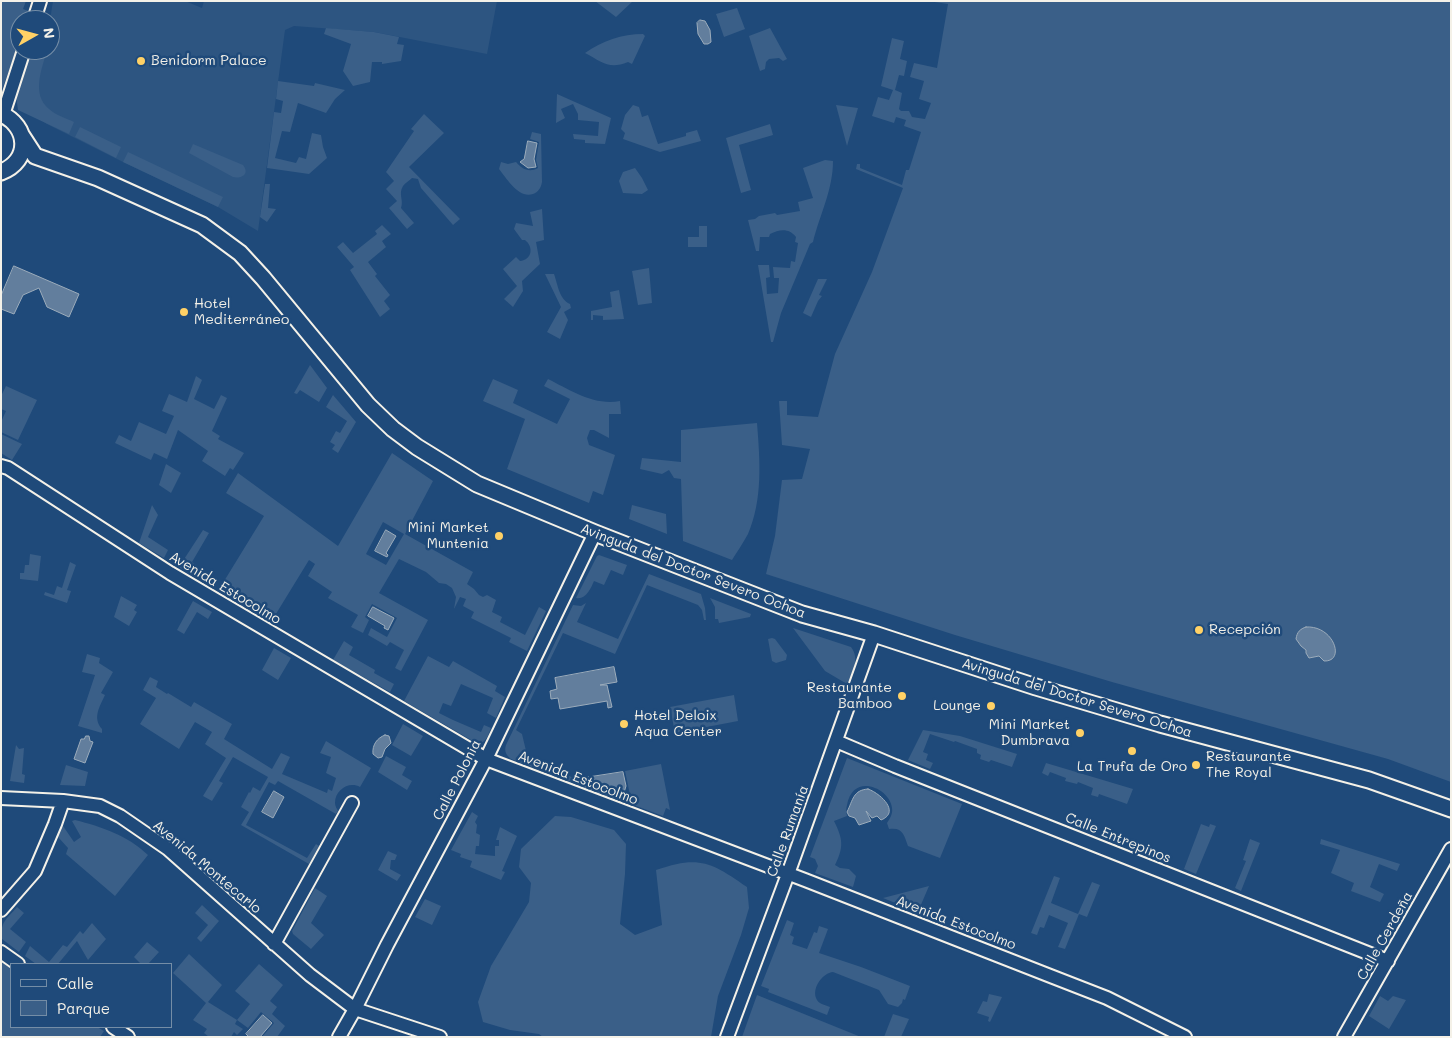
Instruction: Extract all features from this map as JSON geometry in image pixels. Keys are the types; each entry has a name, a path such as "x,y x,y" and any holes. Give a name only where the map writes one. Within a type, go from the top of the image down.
{"street":[{"path":"1,172 35,156 18,127 12,120 2,115 21,60"},
{"path":"15,164 22,150 22,136"},
{"name":"Avinguda del Doctor Severo Ochoa","path":"35,156 98,178 202,225 242,256 263,278 368,405 393,429 417,447 477,484 595,533 802,614 874,634 1027,685 1160,724 1370,780 1451,809"},
{"name":"Avenida Estocolmo","path":"1,466 8,468 170,573 486,759 1107,998 1186,1037"},
{"name":"Calle Polonia","path":"339,1037 486,759 595,533"},
{"name":"Calle Rumanía","path":"727,1037 874,634"},
{"name":"Calle Entrepinos","path":"836,741 1388,961"},
{"name":"Avenida Montecarlo","path":"1,798 62,801 100,806 120,816 168,849 310,975 355,1009 440,1037"},
{"path":"1,910 35,871 55,824 62,801"},
{"path":"274,944 352,803"},
{"name":"Calle Cerdeña","path":"1344,1037 1451,849"},
{"path":"1,952 17,963"},
{"path":"114,1028 128,1037"}],"shaded area":[{"path":"53,1 185,1 202,8 204,1 497,1 487,54 374,32 294,26 285,30 258,231 218,207 123,162 36,117 39,60 60,60 60,10 52,10"},
{"path":"700,20 705,21 710,30 711,42 708,44 704,44 698,34 697,23"},
{"path":"528,141 537,143 534,159 536,167 528,168 520,162 524,159"},
{"path":"14,266 79,294 69,317 47,307 39,288 23,295 14,314 1,309 1,296"},
{"path":"386,530 396,536 386,553 387,557 375,551"},
{"path":"373,607 394,618 388,630 384,628 385,626 368,616"},
{"path":"1306,627 1316,628 1330,637 1335,650 1331,660 1324,661 1319,656 1309,658 1306,650 1296,639 1299,631"},
{"path":"614,667 617,682 600,685 607,685 612,707 608,708 607,701 560,709 558,698 551,699 550,691 557,689 555,678"},
{"path":"385,735 389,736 391,743 385,749 382,757 378,758 373,754 373,748 377,740"},
{"path":"86,736 89,736 90,741 93,742 85,763 74,759 81,739 84,739"},
{"path":"623,772 626,786 623,796 618,799 578,784 578,779"},
{"path":"868,789 883,798 889,808 889,812 887,817 881,820 877,816 872,818 866,811 871,821 859,825 855,818 849,816 847,812 856,794 859,791"},
{"path":"274,791 284,797 273,818 262,812"},
{"path":"263,1015 272,1023 260,1037 249,1037 246,1034"}],"green space":[{"path":"1,1 26,1 23,9 26,10 10,10 10,60 13,60 1,92"},
{"path":"595,1 633,1 616,17"},
{"path":"928,1 1451,1 1451,782 1388,759 1112,682 955,635 766,574 775,536 782,480 802,479 810,449 782,445 779,401 787,401 787,415 818,417 835,354 872,272 903,188 856,169 857,164 860,164 860,168 902,185 906,170 909,170 921,132 904,126 906,120 896,117 894,123 872,116 878,97 889,100 893,90 881,86 892,38 904,41 900,59 907,61 904,76 899,75 895,90 902,93 899,109 901,111 909,111 912,117 925,119 931,103 919,99 924,81 910,77 914,63 937,68 948,4"},
{"path":"737,8 745,29 724,37 716,14"},
{"path":"326,28 374,32 399,37 397,44 404,45 401,61 382,64 382,62 372,62 370,82 353,86 343,71 351,44 324,34"},
{"path":"770,28 787,59 783,61 779,58 769,59 766,62 765,69 760,71 749,36"},
{"path":"643,34 645,36 632,64 628,62 616,65 606,64 585,53 613,39 627,35"},
{"path":"29,60 44,60 39,81 40,96 51,111 74,122 69,134 18,110 16,96"},
{"path":"278,81 314,86 315,83 345,90 335,99 326,113 298,103 290,132 282,131 275,158 296,163 299,157 306,159 312,133 321,135 327,158 309,174 267,168 274,112 281,113 283,101 276,99"},
{"path":"557,94 611,118 605,144 585,143 585,140 574,139 573,134 598,136 599,122 578,120 578,114 573,104 561,109 565,118 556,123"},
{"path":"633,105 639,107 642,117 648,115 658,144 686,136 686,133 697,130 701,141 660,152 623,139 625,133 621,129 625,115"},
{"path":"836,105 858,108 847,146"},
{"path":"424,114 444,133 409,167 460,219 453,225 421,188 418,179 412,178 404,185 401,192 401,208 414,223 407,229 389,208 397,201 386,189 394,181 386,172 414,131 411,129"},
{"path":"770,124 773,135 739,145 751,190 741,193 726,138"},
{"path":"80,127 121,147 116,158 75,137"},
{"path":"532,132 541,134 542,182 538,191 528,195 518,191 499,169 501,162 508,164 516,162 529,170 538,168 536,160 539,142 530,139"},
{"path":"193,144 243,165 246,171 244,175 233,177 189,153"},
{"path":"128,152 223,197 218,207 123,162"},
{"path":"825,160 833,161 831,182 826,202 813,242 810,244 781,313 773,342 771,342 758,265 769,265 770,277 766,278 767,294 778,293 779,278 774,278 773,267 790,268 791,261 795,262 798,243 795,242 796,237 793,234 781,230 770,234 769,237 760,237 759,251 756,251 748,220 775,213 777,215 800,211 798,202 813,198 803,168"},
{"path":"635,168 648,190 642,194 623,193 619,181 623,172"},
{"path":"265,184 270,184 268,208 276,209 267,222 260,217"},
{"path":"542,209 544,240 536,242 540,264 522,281 523,291 513,307 504,299 517,286 503,269 516,257 520,261 527,258 531,249 528,243 522,240 514,229 516,223 533,226 530,212"},
{"path":"382,225 391,234 382,241 386,247 368,262 377,274 375,276 390,295 384,301 390,309 380,317 350,270 354,267 337,247 343,242 353,253 377,234 375,231"},
{"path":"699,226 707,226 707,247 688,247 688,237 699,237"},
{"path":"649,268 652,303 638,305 632,271"},
{"path":"545,274 554,274 563,299 570,304 571,308 564,312 568,320 560,339 547,332 561,307"},
{"path":"818,279 827,279 819,295 822,296 811,317 803,313"},
{"path":"619,290 624,319 603,320 603,316 593,315 593,320 591,320 591,311 612,307 610,292"},
{"path":"310,365 327,388 319,402 300,390 297,394 294,393"},
{"path":"196,376 202,380 194,399 214,409 221,395 227,398 212,431 220,436 218,439 244,453 233,470 230,468 225,476 202,461 208,451 178,430 167,459 154,453 151,460 115,443 119,435 131,441 139,422 166,434 174,416 162,411 169,394 187,402"},
{"path":"493,379 518,390 513,403 557,424 570,399 544,386 548,379 582,396 601,401 620,401 621,414 609,414 609,438 594,430 590,430 587,438 589,445 615,455 603,495 593,491 589,503 507,469 525,419 483,401"},
{"path":"6,386 37,400 18,440 1,432 1,422 6,411 1,409 1,396"},
{"path":"333,395 356,422 338,453 332,449 335,445 330,442 336,431 340,433 347,421 326,407"},
{"path":"757,423 759,480 756,507 748,534 732,560 683,541 681,479 674,478 669,470 662,474 640,469 642,458 681,462 681,430"},
{"path":"1,434 22,444 12,460 1,453"},
{"path":"392,453 433,481 405,534 473,572 467,584 479,595 483,597 487,595 496,600 492,612 502,617 500,622 525,635 539,607 546,611 527,651 509,642 511,638 471,618 474,612 463,606 466,599 460,597 454,609 456,597 452,588 446,584 439,583 426,572 399,559 379,593 428,620 401,671 395,668 404,650 390,642 387,646 368,635 371,628 387,637 397,618 372,604 365,617 369,620 363,633 351,627 358,615 328,598 332,592 308,576 315,564 309,560 271,622 218,591 264,516 226,493 238,473 338,546","holes":["383,522 404,534 386,565 366,554"]},
{"path":"166,464 181,473 171,493 159,485"},
{"path":"152,505 158,515 148,537 168,550 164,558 139,543"},
{"path":"632,505 666,514 667,534 629,519"},
{"path":"203,530 209,533 192,562 197,566 191,575 179,567"},
{"path":"30,554 41,556 38,581 20,579 20,573 24,573 25,565 29,565"},
{"path":"599,555 627,565 623,575 611,570 604,585 594,581 590,590 583,597 576,598 597,556"},
{"path":"70,562 76,565 67,590 71,591 67,603 44,595 45,592 54,595 57,586 62,588"},
{"path":"649,574 701,594 706,620 704,620 702,610 698,605 647,585 615,654 563,633 516,730 522,734 527,755 526,759 574,778 572,782 511,759 506,753 506,745 573,605 581,606 586,603 577,622 618,639"},
{"path":"121,596 137,605 134,610 137,612 129,626 114,617"},
{"path":"710,598 751,614 750,617 719,623 718,619 715,619 715,607"},
{"path":"193,601 212,612 208,619 197,612 184,634 177,630"},
{"path":"793,628 851,647 854,652 855,661 847,684 825,671"},
{"path":"768,639 775,639 787,655 786,660 776,663 772,661"},
{"path":"344,641 353,647 349,655 375,670 374,673 394,684 390,692 333,660"},
{"path":"274,648 291,658 278,680 262,670"},
{"path":"87,654 100,658 99,663 113,672 101,693 105,695 97,716 102,733 78,726 95,675 82,672"},
{"path":"428,656 449,667 453,661 497,686 495,691 505,697 496,718 487,713 493,698 461,684 451,706 443,703 439,713 481,732 484,725 491,728 483,742 478,744 404,701"},
{"path":"150,677 158,681 156,687 167,694 191,707 194,702 232,724 224,739 272,769 281,753 290,757 282,774 327,793 328,789 332,791 336,778 326,773 331,757 320,753 326,741 371,768 360,787 356,785 347,786 337,794 335,804 338,811 336,814 278,781 275,785 269,782 246,825 307,858 316,844 319,846 309,864 241,825 249,812 241,807 249,792 253,787 260,791 268,777 233,757 219,781 223,783 212,801 203,796 226,758 205,744 212,732 195,722 179,749 140,724 156,698 143,690"},
{"path":"734,695 738,721 675,733 670,707"},
{"path":"403,724 423,736 411,756 392,745"},
{"path":"923,730 960,736 1017,754 1012,767 991,760 989,762 980,759 981,755 977,753 977,749 930,734 923,752 928,754 926,760 933,763 930,769 908,760"},
{"path":"16,745 19,749 24,748 22,774 25,775 24,783 10,781"},
{"path":"386,756 406,767 402,775 412,781 407,790 378,772"},
{"path":"847,758 962,804 940,858 908,846 904,835 900,831 889,829 887,823 892,810 890,801 879,790 864,786 856,788 851,795 846,808 847,816 834,821 841,838 840,853 835,865 840,868 849,869 856,876 853,887 815,873 818,866 815,859 810,857"},
{"path":"1046,763 1133,789 1127,804 1099,794 1098,797 1091,795 1093,788 1078,782 1077,784 1065,781 1066,778 1050,772 1048,776 1042,773"},
{"path":"661,764 670,810 666,808 663,816 623,801 630,795 625,771"},
{"path":"66,765 88,772 85,786 60,785"},
{"path":"472,812 478,816 475,822 477,825 476,833 480,835 479,846 476,846 475,854 495,856 495,846 499,846 499,840 496,840 500,827 517,836 502,871 505,872 501,880 470,867 472,861 460,857 461,854 451,850"},
{"path":"555,816 571,817 614,830 626,844 620,924 635,935 662,925 656,870 671,865 694,862 714,867 747,887 749,908 718,996 711,1037 543,1037 539,1034 510,1030 483,1022 478,1002 491,966 529,902 531,883 519,867 521,849"},
{"path":"75,820 123,837 148,855 115,896 66,854 68,848 58,837 63,826 74,842 81,837 72,821"},
{"path":"1201,824 1209,827 1210,824 1216,826 1196,874 1184,869"},
{"path":"1250,839 1260,843 1241,891 1235,888 1246,861 1243,860"},
{"path":"1321,839 1400,864 1397,871 1379,864 1370,887 1384,894 1380,902 1351,891 1354,883 1331,873 1340,850 1320,844"},
{"path":"388,851 397,855 395,860 391,860 390,869 401,875 397,881 378,870"},
{"path":"1054,876 1060,878 1051,903 1078,914 1092,882 1100,885 1087,917 1079,914 1065,949 1058,947 1068,923 1049,915 1044,928 1040,927 1037,935 1031,933"},
{"path":"929,886 920,907 915,911 883,898"},
{"path":"315,888 327,896 311,923 324,935 311,949 292,931"},
{"path":"425,899 441,906 432,925 415,917"},
{"path":"202,905 219,921 201,942 197,938 208,925 195,913"},
{"path":"17,907 24,913 10,929 26,942 19,952 2,939 3,925"},
{"path":"787,920 794,923 790,935 794,937 792,944 807,949 814,932 817,933 819,926 828,929 819,953 910,986 905,1000 903,999 898,1007 888,1004 879,990 833,972 819,981 815,994 818,1002 830,1007 827,1015 768,992 769,989 761,986"},
{"path":"92,923 106,939 88,960 77,941 59,963 35,963 25,956 30,946 49,962 63,945 67,947 80,931 83,934"},
{"path":"147,942 159,952 149,963 140,963 134,957"},
{"path":"189,954 222,985 208,1002 237,1020 235,1024 243,1029 237,1035 234,1032 231,1037 209,1037 204,1033 207,1029 193,1020 206,1003 173,973"},
{"path":"1,959 10,965 10,1028 99,1028 104,1031 100,1037 1,1037"},
{"path":"259,964 283,985 270,1001 277,1007 272,1014 285,1026 277,1037 262,1037 274,1023 261,1012 248,1028 237,1020 250,1004 235,991"},
{"path":"989,994 1002,997 990,1022 988,1021 989,1017 977,1013 983,1001 987,1002"},
{"path":"757,995 861,1037 742,1037"},
{"path":"1380,996 1388,1001 1393,996 1406,1000 1389,1029 1369,1016"},
{"path":"893,1014 909,1019 901,1037 884,1037"}],"place":[{"name":"Benidorm Palace","path":"141,61"},
{"name":"Hotel Mediterráneo","path":"184,312"},
{"name":"Mini Market Muntenia","path":"499,536"},
{"name":"Recepción","path":"1199,630"},
{"name":"Restaurante Bamboo","path":"902,696"},
{"name":"Lounge","path":"991,706"},
{"name":"Hotel Deloix Aqua Center","path":"624,724"},
{"name":"Mini Market Dumbrava","path":"1080,733"},
{"name":"La Trufa de Oro","path":"1132,751"},
{"name":"Restaurante The Royal","path":"1196,765"}]}
